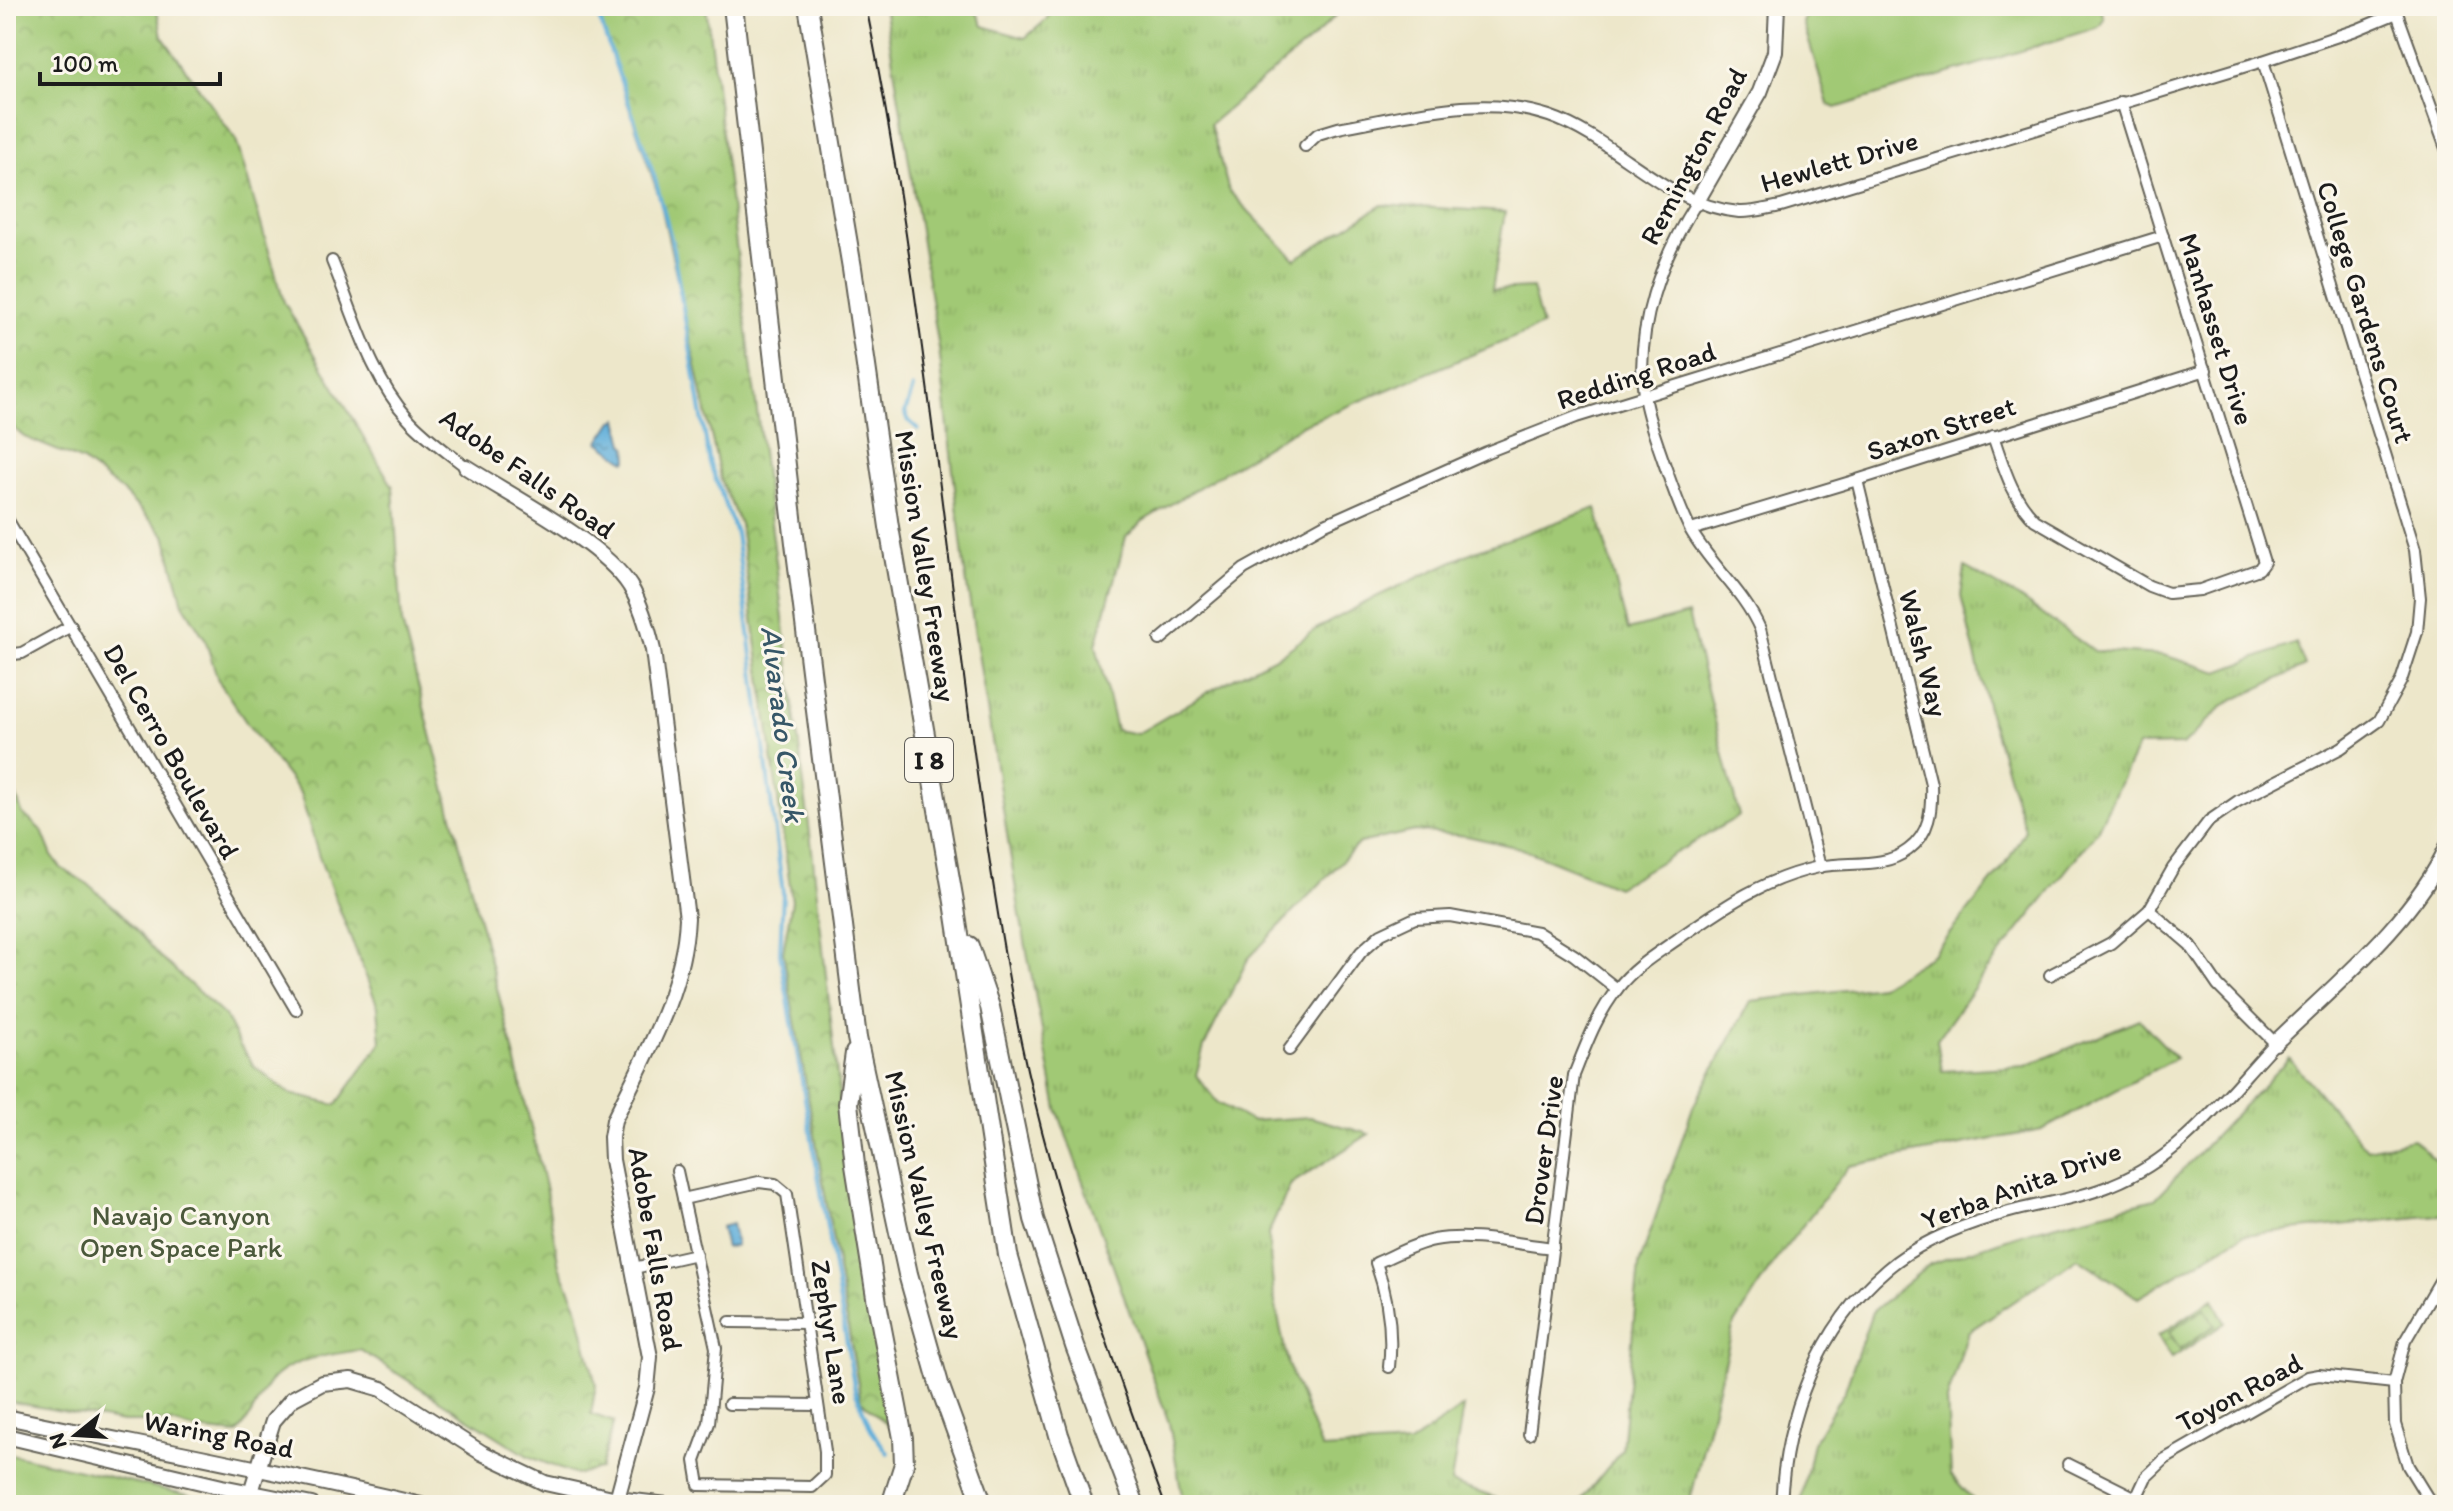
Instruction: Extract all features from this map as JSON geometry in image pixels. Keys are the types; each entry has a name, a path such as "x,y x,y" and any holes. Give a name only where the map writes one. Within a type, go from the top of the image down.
{"highway":[{"name":"Mission Valley Freeway","path":"733,6 795,543 857,1038 908,1274 939,1384 983,1505"},
{"name":"Mission Valley Freeway","path":"808,6 852,268 889,527 954,902 1008,1255 1059,1435 1084,1505"},
{"path":"954,902 990,1007 1034,1219 1075,1346 1135,1505"},
{"path":"857,1038 848,1103 853,1149 877,1303 903,1438 904,1464 891,1505"}],"street":[{"name":"Remington Road","path":"1777,6 1775,52 1760,92 1665,260 1651,303 1644,349 1644,396 1665,467 1691,530 1746,601 1760,629 1820,867"},
{"name":"Hewlett Drive","path":"1305,146 1318,134 1338,128 1464,106 1513,107 1549,116 1586,132 1660,183 1696,203 1741,212 1781,206 2263,61 2397,13 2447,151"},
{"name":"College Gardens Court","path":"2050,975 2111,943 2149,910 2173,868 2209,821 2238,801 2341,748 2379,721 2408,665 2419,614 2415,550 2263,61"},
{"name":"Manhasset Drive","path":"1993,436 2012,490 2020,505 2035,520 2149,586 2168,593 2200,590 2259,569 2264,562 2121,102"},
{"name":"Redding Road","path":"1160,640 1244,569 1323,525 1487,452 1576,417 2163,236"},
{"name":"Adobe Falls Road","path":"332,261 380,378 406,416 466,467 586,543 607,560 629,586 647,622 687,918 683,954 665,1014 614,1120 611,1137 612,1160 650,1357 617,1499"},
{"name":"Saxon Street","path":"1691,530 2206,370"},
{"name":"Walsh Way","path":"1857,480 1931,784 1932,808 1921,837"},
{"name":"Del Cerro Boulevard","path":"6,517 296,1010"},
{"path":"6,655 22,653 71,626"},
{"name":"Drover Drive","path":"1529,1434 1574,1075 1592,1030 1617,989 1640,966 1763,884 1820,867 1890,859 1908,851 1921,837"},
{"name":"Yerba Anita Drive","path":"1781,1505 1786,1445 1813,1365 1850,1305 1888,1267 1939,1236 1994,1216 2112,1186 2170,1153 2214,1112 2275,1043 2385,935 2418,895 2439,865 2447,847"},
{"path":"2149,910 2190,945 2218,986 2275,1043"},
{"path":"1289,1050 1361,952 1392,927 1415,918 1450,916 1537,932 1574,955 1617,989"},
{"path":"634,1268 696,1254 677,1171"},
{"name":"Zephyr Lane","path":"683,1199 759,1182 775,1184 787,1194 825,1451 825,1475 812,1487 699,1485 695,1461 709,1423 716,1348 696,1254"},
{"path":"1389,1367 1390,1317 1376,1263 1413,1246 1457,1238 1553,1248"},
{"path":"2432,1505 2408,1466 2395,1424 2394,1383 2405,1341 2447,1269"},
{"path":"730,1322 806,1323"},
{"name":"Toyon Road","path":"2135,1502 2146,1477 2165,1459 2308,1377 2319,1375 2394,1383"},
{"path":"251,1492 273,1421 292,1399 322,1383 351,1380 382,1389 482,1453 545,1483 617,1499 661,1504"},
{"path":"729,1404 818,1405"},
{"name":"Waring Road","path":"6,1417 321,1481 421,1505"},
{"name":"Waring Road","path":"6,1436 312,1505"},
{"path":"2068,1464 2135,1502"}],"green space":[{"name":"Navajo Canyon Open Space Park","path":"6,6 156,6 162,36 236,140 284,302 393,487 402,623 512,1046 546,1191 559,1266 576,1303 596,1385 591,1414 614,1422 600,1469 576,1475 528,1456 360,1350 309,1359 285,1369 267,1386 237,1434 196,1430 169,1422 123,1422 6,1401 6,765 22,813 42,831 52,856 61,868 88,884 118,910 159,956 225,1016 255,1067 290,1094 336,1105 381,1042 378,1007 319,857 300,793 218,680 205,639 183,604 165,535 124,493 83,461 24,437 6,421 6,254 11,247 6,229"},
{"path":"595,6 706,6 811,841 850,1191 866,1298 893,1430 861,1401 783,952 792,901 740,524 721,481 660,200"},
{"path":"884,6 974,6 983,26 1025,38 1045,21 1055,6 1345,6 1313,38 1210,124 1229,191 1295,259 1382,205 1505,212 1492,290 1532,288 1542,326 1302,425 1143,521 1126,537 1096,645 1116,730 1137,734 1285,652 1316,629 1376,597 1475,551 1596,508 1628,630 1688,614 1739,816 1617,887 1520,848 1467,836 1415,831 1359,843 1248,959 1204,1046 1196,1075 1217,1102 1251,1121 1310,1117 1369,1134 1291,1184 1268,1234 1274,1297 1288,1365 1322,1449 1409,1444 1463,1407 1451,1483 1517,1505 1185,1505 1183,1501 1169,1423 1057,1109 1020,915 964,566 939,349"},
{"path":"1831,6 2100,6 2104,19 2099,27 1836,108 1828,104 1803,22 1807,14"},
{"path":"1965,567 2018,597 2094,651 2163,655 2219,672 2296,643 2305,666 2224,705 2183,745 2138,746 2097,831 1981,978 1937,1040 1942,1071 2026,1066 2139,1019 2176,1058 2042,1130 1849,1166 1772,1265 1733,1327 1689,1505 1577,1505 1622,1450 1639,1265 1693,1107 1751,1001 1880,986 1933,954 2006,864 2025,830 1989,713 1961,596"},
{"path":"2289,1058 2367,1149 2413,1139 2447,1171 2447,1214 2243,1235 2138,1298 2078,1258 1968,1332 1947,1400 1951,1475 1978,1505 1800,1505 1813,1442 1845,1390 1872,1312 1930,1264 2034,1230 2155,1199"},
{"path":"2213,1299 2225,1323 2172,1358 2158,1336"},
{"path":"2204,1309 2215,1325 2180,1349 2169,1332"},
{"path":"6,1453 232,1505 6,1505"}],"water":[{"path":"618,419 627,447 628,460 625,461 599,442 613,421"},
{"path":"732,1224 736,1245 726,1248 721,1227"}],"waterway":[{"name":"Alvarado Creek","path":"595,6 655,179 671,238 710,464 736,533 783,893 780,953 855,1390 871,1430 888,1453"},
{"path":"913,388 905,413 918,429"},
{"name":"Alvarado Creek","path":"923,1501 926,1505"}],"tram line":[{"path":"866,6 909,256 975,761 1015,1012 1061,1200 1100,1322 1165,1505"}]}
